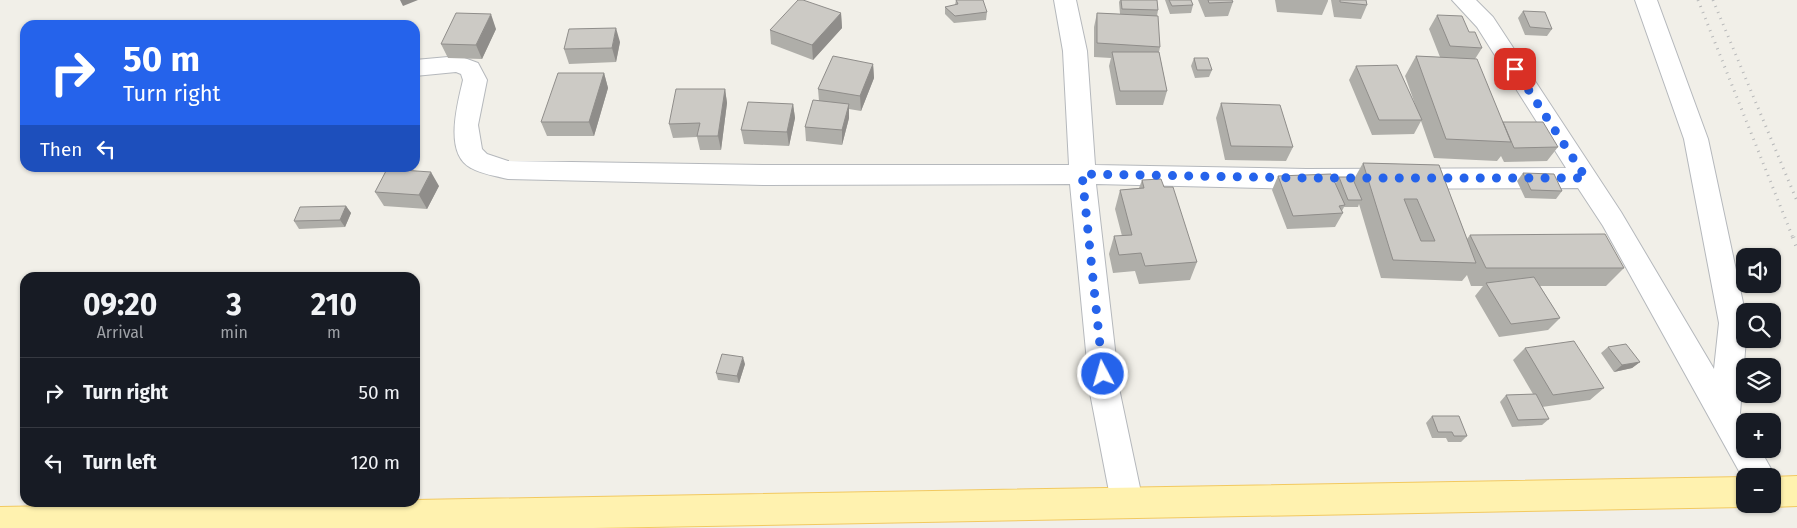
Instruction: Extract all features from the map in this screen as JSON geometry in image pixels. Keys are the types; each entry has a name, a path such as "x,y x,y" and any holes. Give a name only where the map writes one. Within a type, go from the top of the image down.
{"main road":[{"path":"1781,492 1797,491"},
{"path":"0,523 1736,492"}],"street":[{"path":"1065,0 1075,51 1082,174 1105,393 1127,502"},
{"path":"1463,0 1485,22 1612,219 1754,468"},
{"path":"1646,0 1696,139 1733,323 1724,415"},
{"path":"420,68 459,64 470,69 475,80 466,124 470,151 478,162 508,170 763,175 1082,174 1306,178 1586,178"}],"building":[{"path":"798,0 841,13 812,45 770,30"},
{"path":"956,0 983,0 987,12 955,16 945,7 958,4"},
{"path":"1121,0 1157,0 1158,10 1122,9"},
{"path":"1169,0 1191,0 1193,5 1172,6"},
{"path":"1208,0 1232,0 1233,2 1209,3"},
{"path":"1340,0 1366,0 1367,5 1340,2"},
{"path":"1523,11 1545,12 1552,29 1530,27"},
{"path":"456,13 491,14 476,45 441,44"},
{"path":"1097,13 1158,16 1160,47 1097,43"},
{"path":"1437,15 1462,16 1469,32 1475,32 1482,48 1450,46"},
{"path":"616,28 612,48 564,49 569,29"},
{"path":"1112,52 1159,52 1167,91 1120,91"},
{"path":"833,56 873,64 860,96 818,89"},
{"path":"1416,56 1477,59 1511,142 1446,139"},
{"path":"1194,58 1208,58 1212,70 1197,70"},
{"path":"1397,65 1422,120 1379,120 1356,66"},
{"path":"558,73 604,73 589,122 541,122"},
{"path":"676,89 725,89 718,136 697,136 700,123 669,124"},
{"path":"813,100 849,104 842,130 805,127"},
{"path":"748,102 793,104 787,132 741,130"},
{"path":"1221,103 1280,105 1293,147 1231,146"},
{"path":"1503,122 1543,122 1558,147 1514,148"},
{"path":"1363,163 1439,165 1476,263 1393,260","holes":["1404,199 1417,199 1435,241 1421,241"]},
{"path":"385,172 431,172 419,195 375,192"},
{"path":"1523,173 1554,174 1562,191 1531,190"},
{"path":"1331,174 1345,205 1339,206 1343,213 1293,216 1278,176"},
{"path":"1339,177 1352,177 1362,200 1348,200"},
{"path":"1161,179 1164,187 1173,187 1197,262 1145,266 1141,253 1119,255 1114,236 1132,235 1120,190 1144,188 1142,180"},
{"path":"346,206 340,220 294,221 300,207"},
{"path":"1605,234 1624,268 1486,268 1470,235"},
{"path":"1534,277 1560,318 1511,324 1486,283"},
{"path":"1574,341 1604,388 1553,395 1525,348"},
{"path":"1626,344 1640,362 1622,365 1608,347"},
{"path":"722,354 743,357 737,376 716,373"},
{"path":"1536,394 1549,419 1518,420 1506,395"},
{"path":"1432,416 1459,416 1467,436 1454,436 1452,432 1438,432"}],"railway":[{"path":"1698,0 1793,238"},
{"path":"1713,0 1797,201"},
{"path":"1793,237 1797,247"}],"route":[{"path":"1103,374 1082,174 1306,178 1586,178 1515,69"}]}
